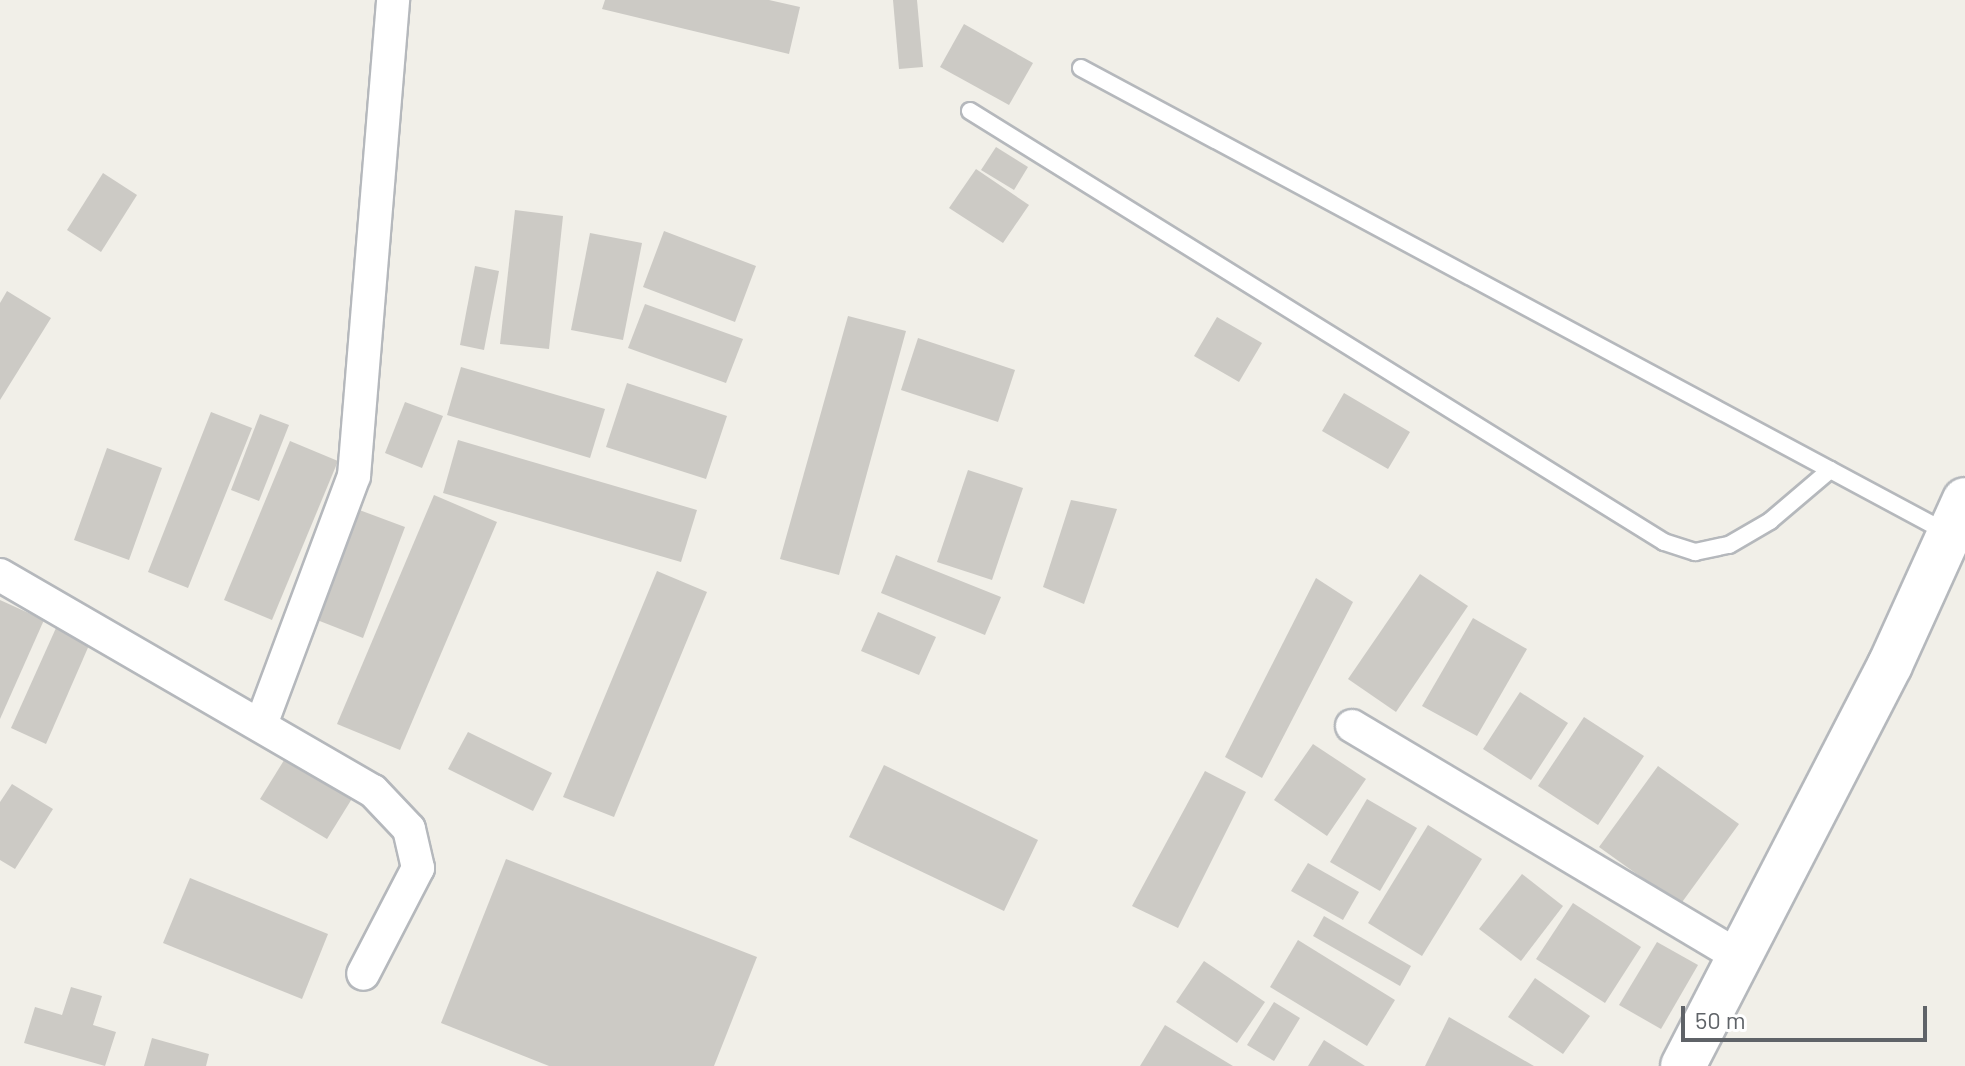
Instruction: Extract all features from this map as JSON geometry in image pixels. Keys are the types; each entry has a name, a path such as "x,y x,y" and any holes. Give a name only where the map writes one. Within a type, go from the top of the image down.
{"street":[{"path":"262,722 354,476 393,0"},
{"path":"386,103 410,0"},
{"path":"1683,1066 1890,665 1957,517"},
{"path":"0,575 262,722 373,791 409,829 418,868 363,974"},
{"path":"1352,726 1738,956"}],"lane":[{"path":"1081,68 1830,470 1957,517"},
{"path":"970,111 1664,542 1695,552 1729,545 1770,521 1830,470"}],"building":[{"path":"605,0 769,0 800,7 789,54 602,9"},
{"path":"893,0 917,0 923,67 899,69"},
{"path":"964,24 1033,63 1009,105 940,67"},
{"path":"996,147 1028,167 1014,190 981,170"},
{"path":"976,169 1029,205 1003,243 949,208"},
{"path":"103,173 137,195 101,252 67,230"},
{"path":"515,210 563,216 549,349 500,344"},
{"path":"664,231 756,266 735,322 643,287"},
{"path":"590,233 642,243 623,340 571,330"},
{"path":"475,266 499,271 484,350 460,345"},
{"path":"7,291 51,318 0,400 0,303"},
{"path":"645,304 743,339 726,383 628,348"},
{"path":"848,316 906,331 839,575 780,559"},
{"path":"1217,317 1262,343 1239,382 1194,356"},
{"path":"918,338 1015,370 998,422 901,390"},
{"path":"461,367 605,409 590,458 447,415"},
{"path":"627,383 727,416 706,479 606,447"},
{"path":"1344,393 1410,432 1388,469 1322,431"},
{"path":"405,402 443,416 422,468 385,453"},
{"path":"211,412 252,428 188,588 148,572"},
{"path":"260,414 289,425 259,501 231,490"},
{"path":"458,440 697,510 681,562 443,493"},
{"path":"290,441 338,461 272,620 224,600"},
{"path":"107,448 162,468 129,560 74,540"},
{"path":"968,470 1023,488 992,580 937,562"},
{"path":"434,495 497,522 400,750 337,724"},
{"path":"1071,500 1117,509 1084,604 1043,587"},
{"path":"354,508 405,527 363,638 312,618"},
{"path":"896,555 1001,597 985,635 881,593"},
{"path":"657,571 707,592 614,817 563,797"},
{"path":"1420,574 1468,606 1396,712 1348,679"},
{"path":"1316,578 1353,602 1262,778 1225,757"},
{"path":"0,600 44,620 0,719"},
{"path":"878,612 936,637 919,675 861,651"},
{"path":"1473,618 1527,649 1477,736 1422,706"},
{"path":"56,628 90,643 46,744 11,728"},
{"path":"1520,692 1568,723 1531,780 1483,749"},
{"path":"1584,717 1644,756 1598,825 1538,786"},
{"path":"468,732 552,773 533,811 448,769"},
{"path":"1313,744 1366,779 1327,836 1274,800"},
{"path":"286,757 353,797 327,839 260,799"},
{"path":"884,765 1038,840 1004,911 849,837"},
{"path":"1658,766 1739,824 1680,905 1599,847"},
{"path":"1205,771 1246,792 1178,928 1132,906"},
{"path":"12,784 53,809 15,869 0,860 0,802"},
{"path":"1367,799 1417,828 1380,891 1330,862"},
{"path":"1428,825 1482,859 1422,956 1368,923"},
{"path":"506,859 757,957 714,1066 549,1066 441,1023"},
{"path":"1308,863 1359,892 1343,920 1291,891"},
{"path":"1522,874 1563,906 1521,961 1479,929"},
{"path":"190,878 328,934 302,999 163,943"},
{"path":"1573,903 1641,947 1605,1003 1536,959"},
{"path":"1324,916 1411,966 1400,986 1313,936"},
{"path":"1298,940 1395,1000 1367,1046 1270,987"},
{"path":"1657,942 1698,965 1661,1029 1619,1005"},
{"path":"1204,961 1265,1002 1237,1043 1176,1002"},
{"path":"1535,978 1590,1016 1563,1054 1508,1017"},
{"path":"71,987 102,996 93,1025 116,1032 105,1066 24,1043 35,1007 62,1015"},
{"path":"1274,1002 1300,1018 1274,1061 1247,1045"},
{"path":"1449,1017 1534,1066 1425,1066"},
{"path":"1165,1025 1233,1066 1140,1066"},
{"path":"152,1038 209,1054 206,1066 144,1066"},
{"path":"1324,1040 1365,1066 1308,1066"}]}
